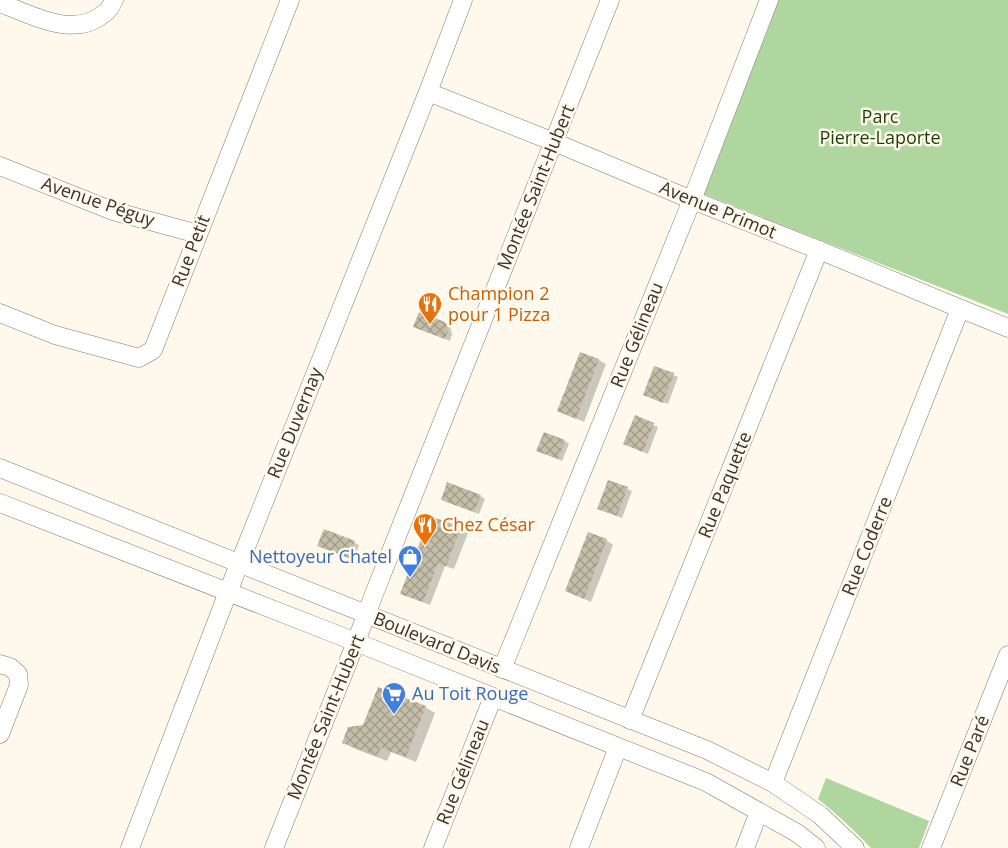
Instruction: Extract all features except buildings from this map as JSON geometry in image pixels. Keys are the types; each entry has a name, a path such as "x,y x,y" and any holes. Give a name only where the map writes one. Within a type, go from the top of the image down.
{"street":[{"path":"0,3 48,21 72,25 93,21 110,9 114,0"},
{"name":"Rue Petit","path":"0,313 56,335 139,358 153,350 290,0"},
{"name":"Rue Duvernay","path":"130,848 239,563 463,0"},
{"name":"Montée Saint-Hubert","path":"274,848 610,0"},
{"name":"Rue Gélineau","path":"502,669 692,200 769,0"},
{"name":"Avenue Primot","path":"428,92 1008,328"},
{"name":"Avenue Péguy","path":"0,166 113,211 198,234"},
{"name":"Rue Paquette","path":"630,720 819,250"},
{"name":"Rue Coderre","path":"773,783 960,309"},
{"name":"Boulevard Davis","path":"0,468 707,750 773,783 820,815 855,848"},
{"name":"Boulevard Davis","path":"0,503 356,642 706,782 797,833 816,848"},
{"name":"Rue Paré","path":"931,848 1008,655"},
{"path":"461,684 470,656"},
{"path":"0,664 10,667 18,674 19,685 0,734"},
{"name":"Rue Gélineau","path":"433,848 493,697"},
{"path":"579,848 618,747"},
{"path":"745,848 759,812"}],"green space":[{"name":"Parc Pierre-Laporte","path":"779,0 1008,0 1008,314 701,193"},
{"path":"826,778 929,821 919,848 871,848 818,799"}],"place":[{"name":"Champion 2 pour 1 Pizza","path":"430,325"},
{"name":"Chez César","path":"425,546"},
{"name":"Nettoyeur Chatel","path":"410,578"},
{"name":"Au Toit Rouge","path":"394,715"}]}
